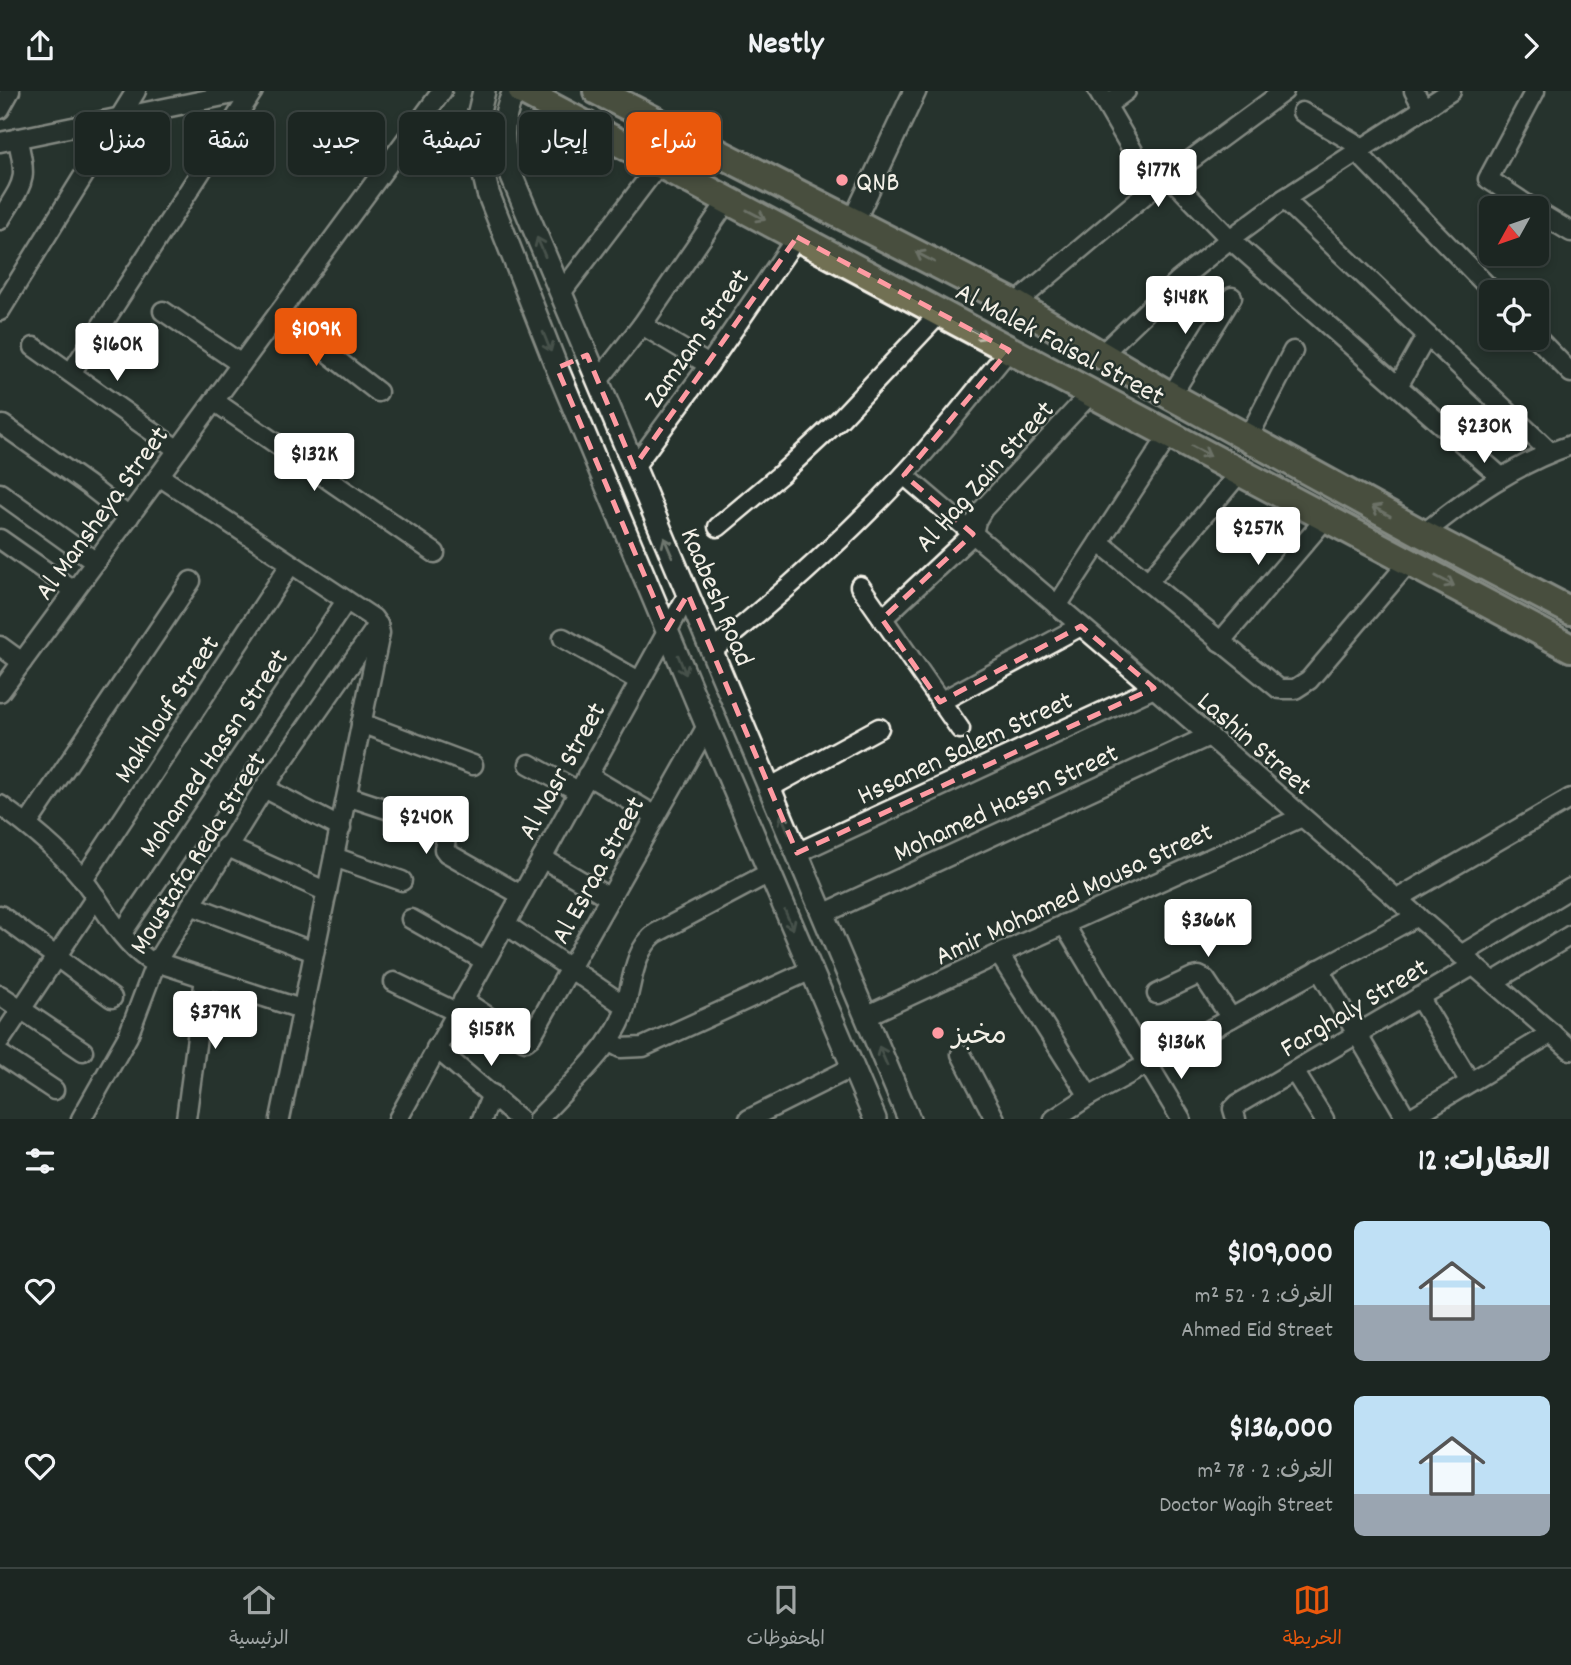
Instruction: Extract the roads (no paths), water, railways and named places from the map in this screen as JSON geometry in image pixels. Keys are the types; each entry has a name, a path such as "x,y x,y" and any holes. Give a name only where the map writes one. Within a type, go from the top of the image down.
{"main road":[{"name":"Al Malek Faisal Street","path":"522,91 626,146"},
{"name":"Al Malek Faisal Street","path":"597,91 1015,304 1171,396 1423,534 1571,611"},
{"name":"Al Malek Faisal Street","path":"680,175 1571,648"}],"street":[{"path":"0,109 10,91"},
{"path":"123,112 136,91"},
{"path":"145,112 248,91"},
{"path":"71,373 253,91"},
{"name":"Al Mansheya Street","path":"0,692 442,91"},
{"path":"484,91 477,120 477,145 488,193 557,368 875,1119"},
{"name":"Kaabesh Road","path":"514,91 506,109 502,132 504,155 909,1119"},
{"path":"853,220 915,91"},
{"path":"1126,91 1102,98 1154,187"},
{"path":"1414,91 1424,109"},
{"path":"1101,355 1178,281 1230,239 1284,199 1451,91"},
{"path":"1512,196 1489,182 1488,176 1535,91"},
{"path":"1015,304 1154,187 1273,94"},
{"path":"1302,112 1360,150 1482,280"},
{"path":"0,220 24,176 25,166 9,140 75,126"},
{"path":"0,311 84,175"},
{"path":"561,293 651,175"},
{"path":"1169,176 1230,239 1501,477"},
{"path":"1284,199 1550,452"},
{"path":"598,381 642,325 728,200"},
{"path":"1549,219 1571,232"},
{"name":"Zamzam Street","path":"634,467 709,365 797,237"},
{"path":"1171,396 1233,297"},
{"path":"163,311 241,364"},
{"path":"718,527 780,475 840,419 940,313"},
{"path":"278,314 378,392"},
{"path":"642,325 709,365"},
{"path":"1398,386 1427,335"},
{"path":"34,347 178,450"},
{"path":"712,651 854,527 904,475 1009,350"},
{"path":"1549,350 1571,373"},
{"path":"1248,438 1293,351"},
{"path":"557,368 587,355"},
{"name":"Al Hag Zain Street","path":"882,619 972,534 983,509 1091,393"},
{"path":"214,401 435,553"},
{"path":"3,425 129,517"},
{"path":"1057,606 1169,435"},
{"path":"1423,534 1501,477 1550,452 1571,445"},
{"path":"1148,582 1240,472"},
{"name":"Lashin Street","path":"904,475 1571,1050"},
{"path":"159,476 373,618 380,633 281,1119"},
{"path":"0,492 96,562"},
{"path":"1220,642 1326,518"},
{"path":"0,539 74,591"},
{"path":"1099,542 1279,689 1295,689 1309,680 1409,562"},
{"name":"Makhlouf Street","path":"83,880 290,565"},
{"path":"27,824 191,581"},
{"path":"860,586 960,729"},
{"name":"Al Nasr Street","path":"398,1119 688,594"},
{"name":"Mohamed Hassn Street","path":"122,933 346,601"},
{"name":"Moustafa Reda Street","path":"81,1119 128,1036 156,962 264,787 378,625"},
{"path":"940,702 1081,626"},
{"path":"563,638 639,681"},
{"path":"0,646 22,662"},
{"name":"Hssanen Salem Street","path":"797,852 1154,688"},
{"path":"361,723 473,765"},
{"name":"Al Esraa Street","path":"460,1006 523,1040 531,1037 707,726"},
{"path":"769,787 879,729"},
{"name":"Mohamed Hassn Street","path":"823,914 1209,736"},
{"path":"529,764 582,783 656,816"},
{"path":"264,787 341,828"},
{"path":"347,796 444,828 447,834 444,849 447,853 521,895"},
{"path":"1397,899 1571,798"},
{"path":"0,805 57,850 138,952 156,962 302,1009"},
{"name":"Amir Mohamed Mousa Street","path":"866,1017 1302,817"},
{"path":"226,846 327,892"},
{"path":"334,857 402,881"},
{"path":"542,857 610,898"},
{"path":"538,1119 608,1041 621,1021 639,952 647,940 769,873"},
{"name":"Farghaly Street","path":"1236,1119 1233,1109 1238,1104 1419,997 1571,888"},
{"path":"0,1041 96,897"},
{"path":"191,905 314,952"},
{"path":"0,915 112,998"},
{"path":"1054,1119 1089,1095 1417,916"},
{"path":"411,919 485,961"},
{"path":"505,924 625,1006"},
{"path":"1064,924 1181,1119"},
{"path":"1493,982 1571,935"},
{"path":"999,954 1089,1095"},
{"path":"1319,969 1408,1119 1552,1033"},
{"path":"608,1041 621,1048 643,1047 811,970"},
{"path":"1157,994 1199,976 1205,979 1231,1018"},
{"path":"186,1119 205,978"},
{"path":"394,982 460,1006"},
{"path":"0,995 83,1051"},
{"path":"1419,997 1470,1082"},
{"path":"436,1048 520,1119"},
{"path":"961,1053 995,1119"},
{"path":"0,1054 54,1090"},
{"path":"749,1119 853,1067"},
{"path":"1294,1071 1324,1119"},
{"path":"482,1119 492,1094"}],"place":[{"name":"QNB","path":"842,180"},
{"name":"مخبز","path":"938,1033"}]}
